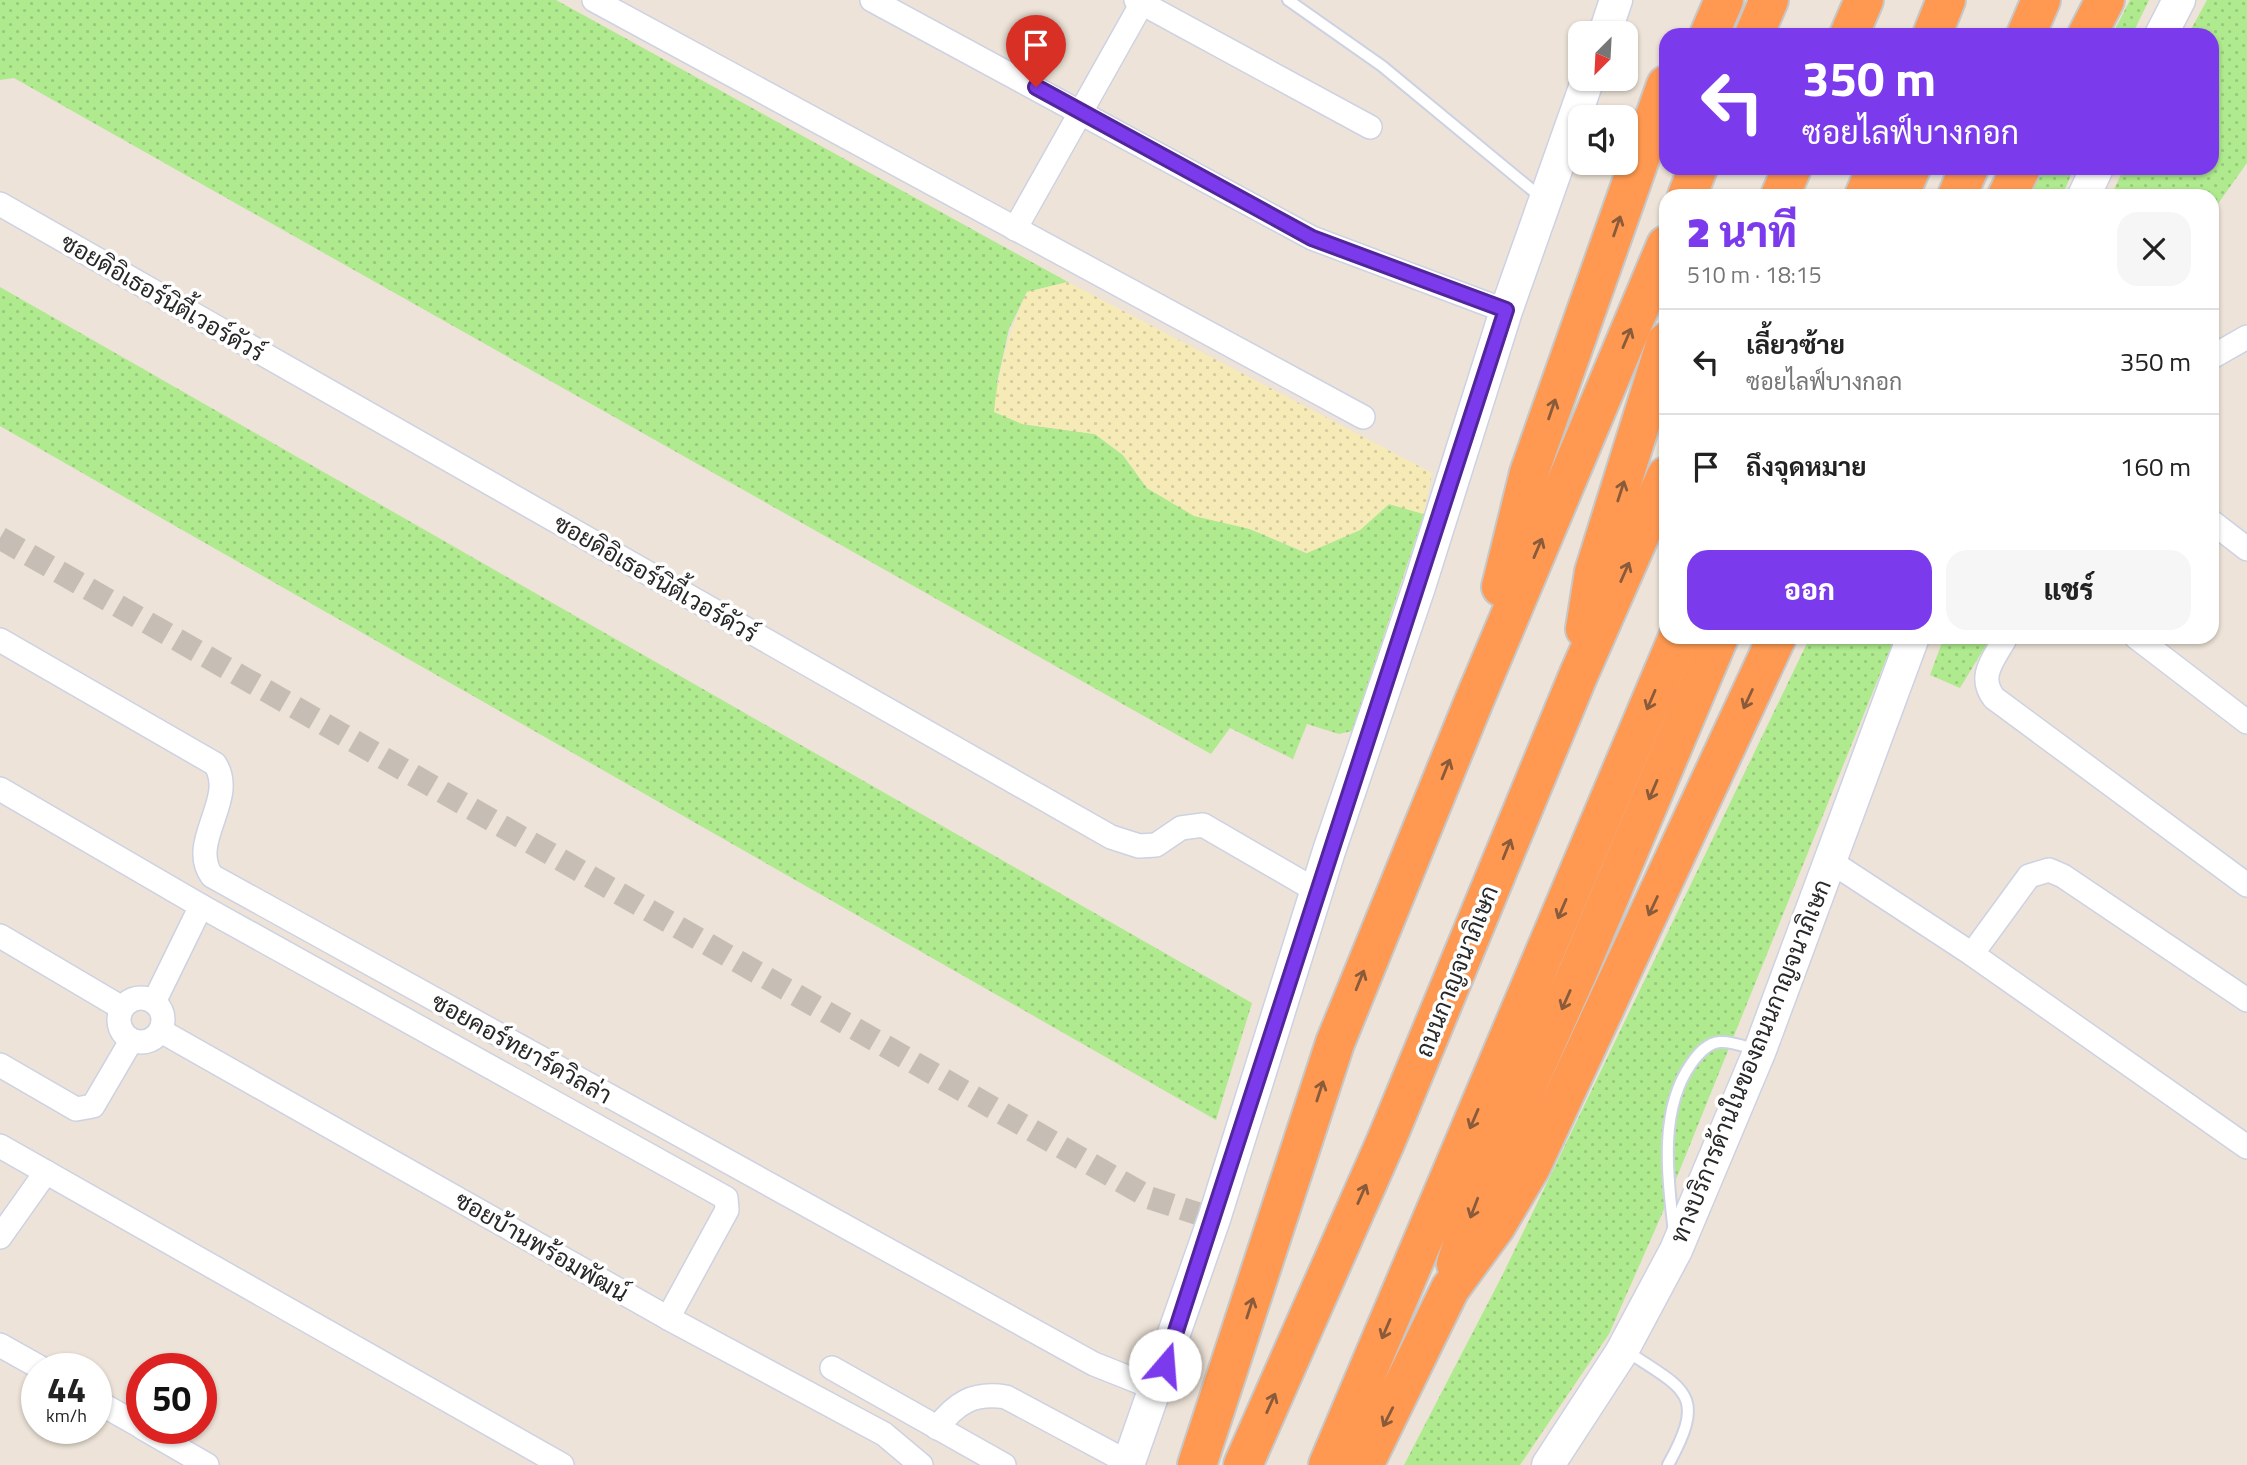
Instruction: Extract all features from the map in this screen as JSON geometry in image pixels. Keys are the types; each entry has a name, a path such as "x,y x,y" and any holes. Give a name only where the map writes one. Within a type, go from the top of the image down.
{"highway":[{"path":"1686,28 1696,0"},
{"path":"1712,28 1724,0"},
{"path":"1757,28 1769,0"},
{"path":"1852,28 1864,0"},
{"path":"1935,28 1947,0"},
{"path":"1953,28 1957,0"},
{"path":"2029,28 2041,0"},
{"path":"2091,28 2105,0"},
{"path":"1638,165 1659,105"},
{"path":"1638,166 1659,129"},
{"path":"1474,701 1529,473 1635,175"},
{"path":"1197,1465 1335,1043 1474,701 1659,262"},
{"path":"1578,676 1594,572 1659,364"},
{"name":"ถนนกาญจนาภิเษก","path":"1243,1465 1386,1141 1578,676 1659,492"},
{"path":"1328,1465 1675,644"},
{"path":"1364,1465 1450,1289 1475,1202 1577,974 1716,644"},
{"path":"1450,1289 1496,1226 1531,1167 1774,644"}],"main road":[{"path":"1609,21 1616,0"},
{"path":"2165,28 2179,0"},
{"path":"1129,1464 1157,1390 1317,891 1419,587 1506,310 1584,91"},
{"name":"ทางบริการด้านในของถนนกาญจนาภิเษก","path":"1548,1465 1623,1349 1676,1250 1760,1050 1910,644"}],"street":[{"path":"594,0 1363,417"},
{"path":"872,0 1312,238 1506,310"},
{"path":"1015,229 1083,112 1139,2 1370,127"},
{"name":"ซอยดิอิเธอร์นิตี้เวอร์ดัวร์","path":"0,204 1111,837 1139,846 1156,845 1181,828 1203,825 1317,891"},
{"path":"2219,353 2247,337"},
{"path":"2219,527 2247,549"},
{"name":"ซอยคอร์ทยาร์ดวิลล่า","path":"0,640 215,764 223,783 205,852 204,866 212,876 1094,1364 1157,1390"},
{"path":"2002,644 1985,674 1986,686 1994,698 2247,885"},
{"path":"2145,644 2247,722"},
{"path":"0,789 201,906 726,1198 727,1210 722,1221 668,1318"},
{"path":"1830,861 1972,954 2247,1147"},
{"path":"1972,954 2029,876 2049,870 2247,1000"},
{"path":"154,1002 201,906"},
{"path":"0,936 122,1008"},
{"path":"140,998 154,1002 162,1012 161,1031 145,1043 131,1041 118,1023 122,1008 140,998"},
{"name":"ซอยบ้านพร้อมพัฒน์","path":"161,1031 668,1318 884,1434 921,1465"},
{"path":"0,1065 76,1108 85,1110 93,1105 131,1041"},
{"path":"0,1146 562,1465"},
{"path":"0,1237 46,1172"},
{"path":"0,1345 21,1357"},
{"path":"832,1368 1004,1465"},
{"path":"937,1428 953,1407 970,1398 989,1395 1006,1397 1129,1464"},
{"path":"172,1444 207,1465"}],"lane":[{"path":"1288,0 1382,66 1545,201"},
{"path":"1676,1250 1667,1170 1673,1101 1680,1079 1707,1046 1720,1042 1760,1050"},
{"path":"1623,1349 1680,1389 1687,1402 1690,1415 1686,1433 1668,1465"}],"green space":[{"path":"0,0 556,0 1068,282 1027,292 1009,329 997,383 1022,424 1095,434 1123,455 1147,488 1194,515 1250,529 1306,553 1360,530 1389,504 1424,514 1352,731 1339,734 1307,724 1293,759 1230,728 1211,754 14,78 0,80"},
{"path":"2130,0 2149,0 2135,28 2116,28"},
{"path":"2207,0 2247,0 2247,163 2219,202 2219,189 2114,189 2121,175 2219,175 2219,28 2192,28"},
{"path":"2038,175 2071,175 2065,189 2032,189"},
{"path":"0,287 1252,1003 1216,1120 0,426"},
{"path":"1807,644 1892,644 1662,1214 1609,1334 1520,1465 1404,1465 1503,1274"},
{"path":"1941,644 1987,644 1960,688 1930,675"}],"sand":[{"path":"1068,282 1432,473 1424,514 1389,504 1360,530 1307,553 1250,529 1194,516 1147,488 1123,455 1095,434 1022,424 994,412 1005,351 1027,292"}],"tunnel":[{"path":"0,538 1150,1198 1214,1219"}],"route":[{"path":"1036,87 1312,238 1506,310 1419,587 1329,851 1214,1219 1165,1365"}]}
